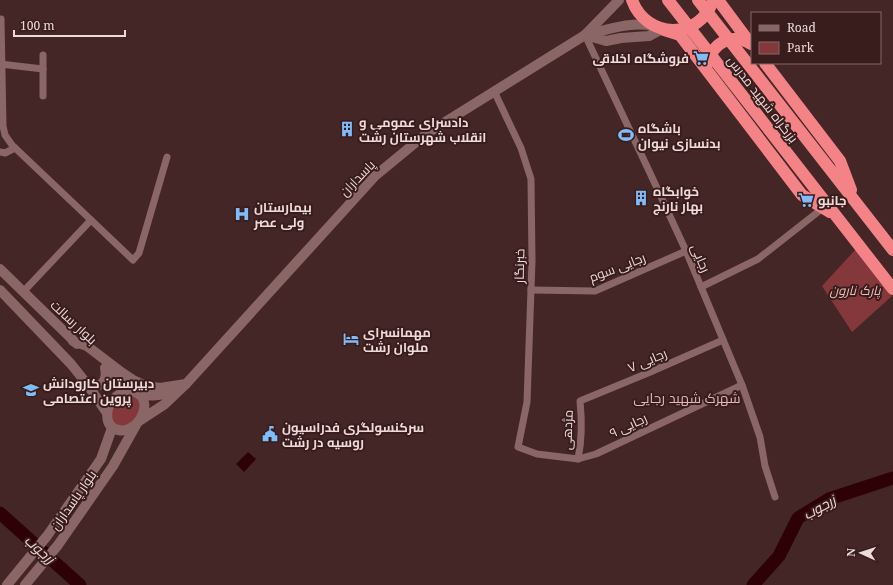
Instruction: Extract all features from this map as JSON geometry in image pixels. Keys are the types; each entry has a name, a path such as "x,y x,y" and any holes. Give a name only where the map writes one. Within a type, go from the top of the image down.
{"highway":[{"path":"632,0 641,16 660,28 680,30 695,24 705,15 713,0"},
{"name":"بزرگراه شهید مدرس","path":"668,0 822,203 836,216 893,289"},
{"name":"بزرگراه شهید مدرس","path":"698,0 893,250"},
{"name":"بزرگراه شهید مدرس","path":"718,0 751,44"},
{"path":"727,0 730,17"},
{"name":"بزرگراه شهید مدرس","path":"660,28 680,35 801,193 822,203"},
{"path":"710,75 710,57 714,49 721,43 735,39 744,40 751,44"},
{"name":"بزرگراه شهید مدرس","path":"766,64 840,161 855,201"}],"main road":[{"path":"600,21 611,0"},
{"path":"586,35 620,0"},
{"path":"586,35 620,27 642,24 660,28"},
{"name":"پاسداران","path":"138,423 165,404 186,384 375,176 426,134 586,35"},
{"name":"بلوار رسالت","path":"0,269 73,341 137,392"},
{"path":"0,290 71,364 107,413 109,423 112,428 123,430 128,429 138,423 144,413 145,403 137,392"},
{"path":"73,341 87,346 121,372 146,386 160,388 186,384"},
{"path":"87,384 93,386 100,385 105,380 107,374 105,368"},
{"path":"107,413 110,404 116,397 124,392 137,392 154,396 170,393 186,384"},
{"name":"بلوار پاسداران","path":"25,585 58,544 113,466 138,423"},
{"name":"بلوار پاسداران","path":"7,585 47,536 101,459 112,428"}],"street":[{"path":"1,19 3,130 6,139 133,260 139,253 167,157"},
{"name":"رجایی","path":"586,35 686,252 742,385 760,437 765,466 775,497"},
{"path":"43,55 43,96"},
{"path":"1,65 43,69"},
{"name":"خبرنگار","path":"494,91 521,148 531,179 531,290 527,402 518,447"},
{"path":"0,152 5,152 15,148"},
{"path":"701,287 758,259 822,203"},
{"path":"23,292 91,220"},
{"name":"رجایی سوم","path":"531,290 595,291 686,252"},
{"name":"رجایی ۷","path":"580,401 723,340"},
{"name":"رجایی ۹","path":"518,447 537,454 578,459 596,454 742,385"},
{"name":"مژدهی","path":"578,459 581,448 582,415 580,401"}],"green space":[{"name":"پارک نارون","path":"856,249 892,296 852,332 822,286"},
{"path":"131,395 138,400 140,406 138,413 135,419 129,423 123,426 118,426 113,422 111,417 112,408 122,398"}],"shaded area":[{"path":"248,452 256,459 244,472 236,464"}],"waterway":[{"name":"زرجوب","path":"753,585 779,556 798,518 829,499 893,478"},
{"name":"زرجوب","path":"0,513 80,585"}],"place":[{"name":"فروشگاه اخلاقی","path":"701,58"},
{"name":"دادسرای عمومی و انقلاب شهرستان رشت","path":"347,129"},
{"name":"باشگاه بدنسازی نیوان","path":"626,135"},
{"name":"خوابگاه بهار نارنج","path":"641,198"},
{"name":"جانبو","path":"806,200"},
{"name":"بیمارستان ولی عصر","path":"242,214"},
{"name":"مهمانسرای ملوان رشت","path":"351,339"},
{"name":"دبیرستان کارودانش پروین اعتصامی","path":"31,390"},
{"name":"سرکنسولگری فدراسیون روسیه در رشت","path":"270,434"}],"district":[{"name":"شهرک شهید رجایی","path":"687,397"}]}
